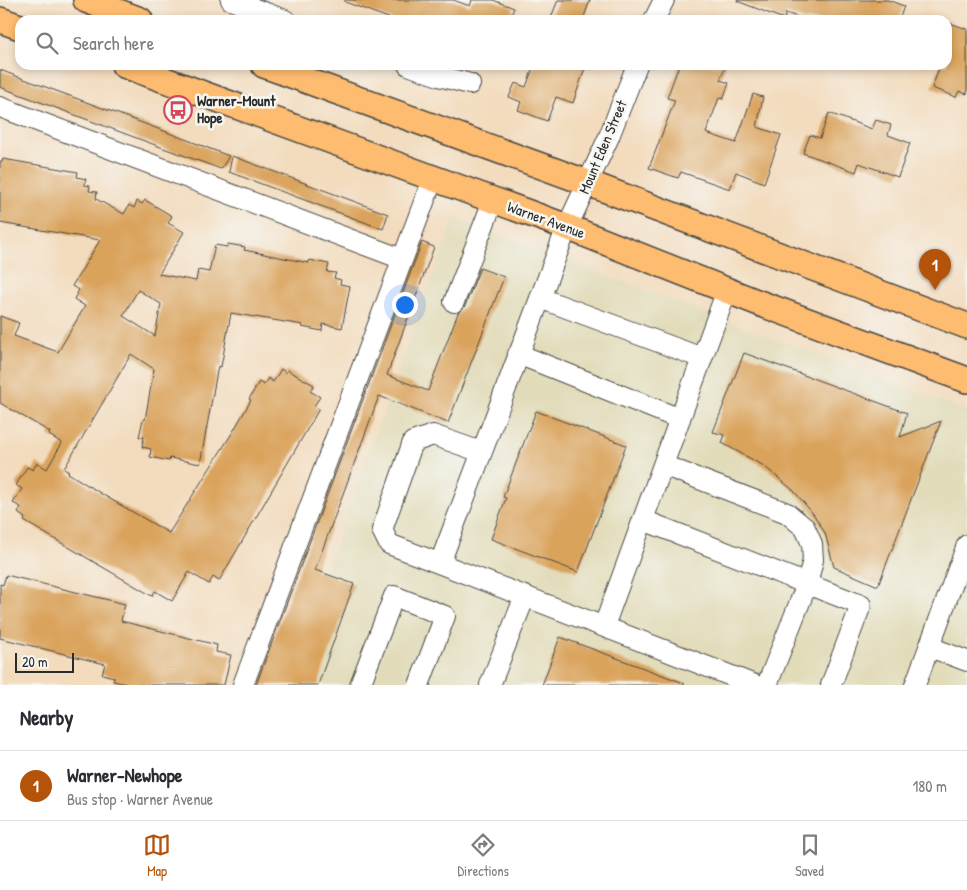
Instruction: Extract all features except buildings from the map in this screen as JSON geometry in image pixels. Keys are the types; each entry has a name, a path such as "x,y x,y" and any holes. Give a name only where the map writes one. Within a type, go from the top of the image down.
{"main road":[{"path":"86,0 126,15"},
{"path":"0,20 15,25"},
{"name":"Warner Avenue","path":"138,70 566,227 967,380"},
{"path":"278,70 588,183 967,326"}],"street":[{"path":"231,0 272,15"},
{"path":"656,15 664,0"},
{"path":"422,70 470,84"},
{"name":"Mount Eden Street","path":"440,563 566,227 608,139 634,70"},
{"path":"0,106 402,259"},
{"path":"243,685 433,178"},
{"path":"454,302 493,200"},
{"path":"604,626 727,290"},
{"path":"540,298 702,358"},
{"path":"518,354 680,419"},
{"path":"481,452 433,435 413,442 382,530 389,544 755,685"},
{"path":"663,465 787,513 805,528 812,544 813,560 807,584 767,685"},
{"path":"643,520 861,605 831,685"},
{"path":"915,685 967,545"},
{"path":"360,685 394,596 445,616 419,685"},
{"path":"490,685 525,596"},
{"path":"930,647 967,661"}],"shaded area":[{"path":"454,218 967,411 967,685 284,685"}],"place":[{"name":"Warner-Mount Hope","path":"178,110"},
{"name":"Warner-Newhope","path":"935,290"}]}
